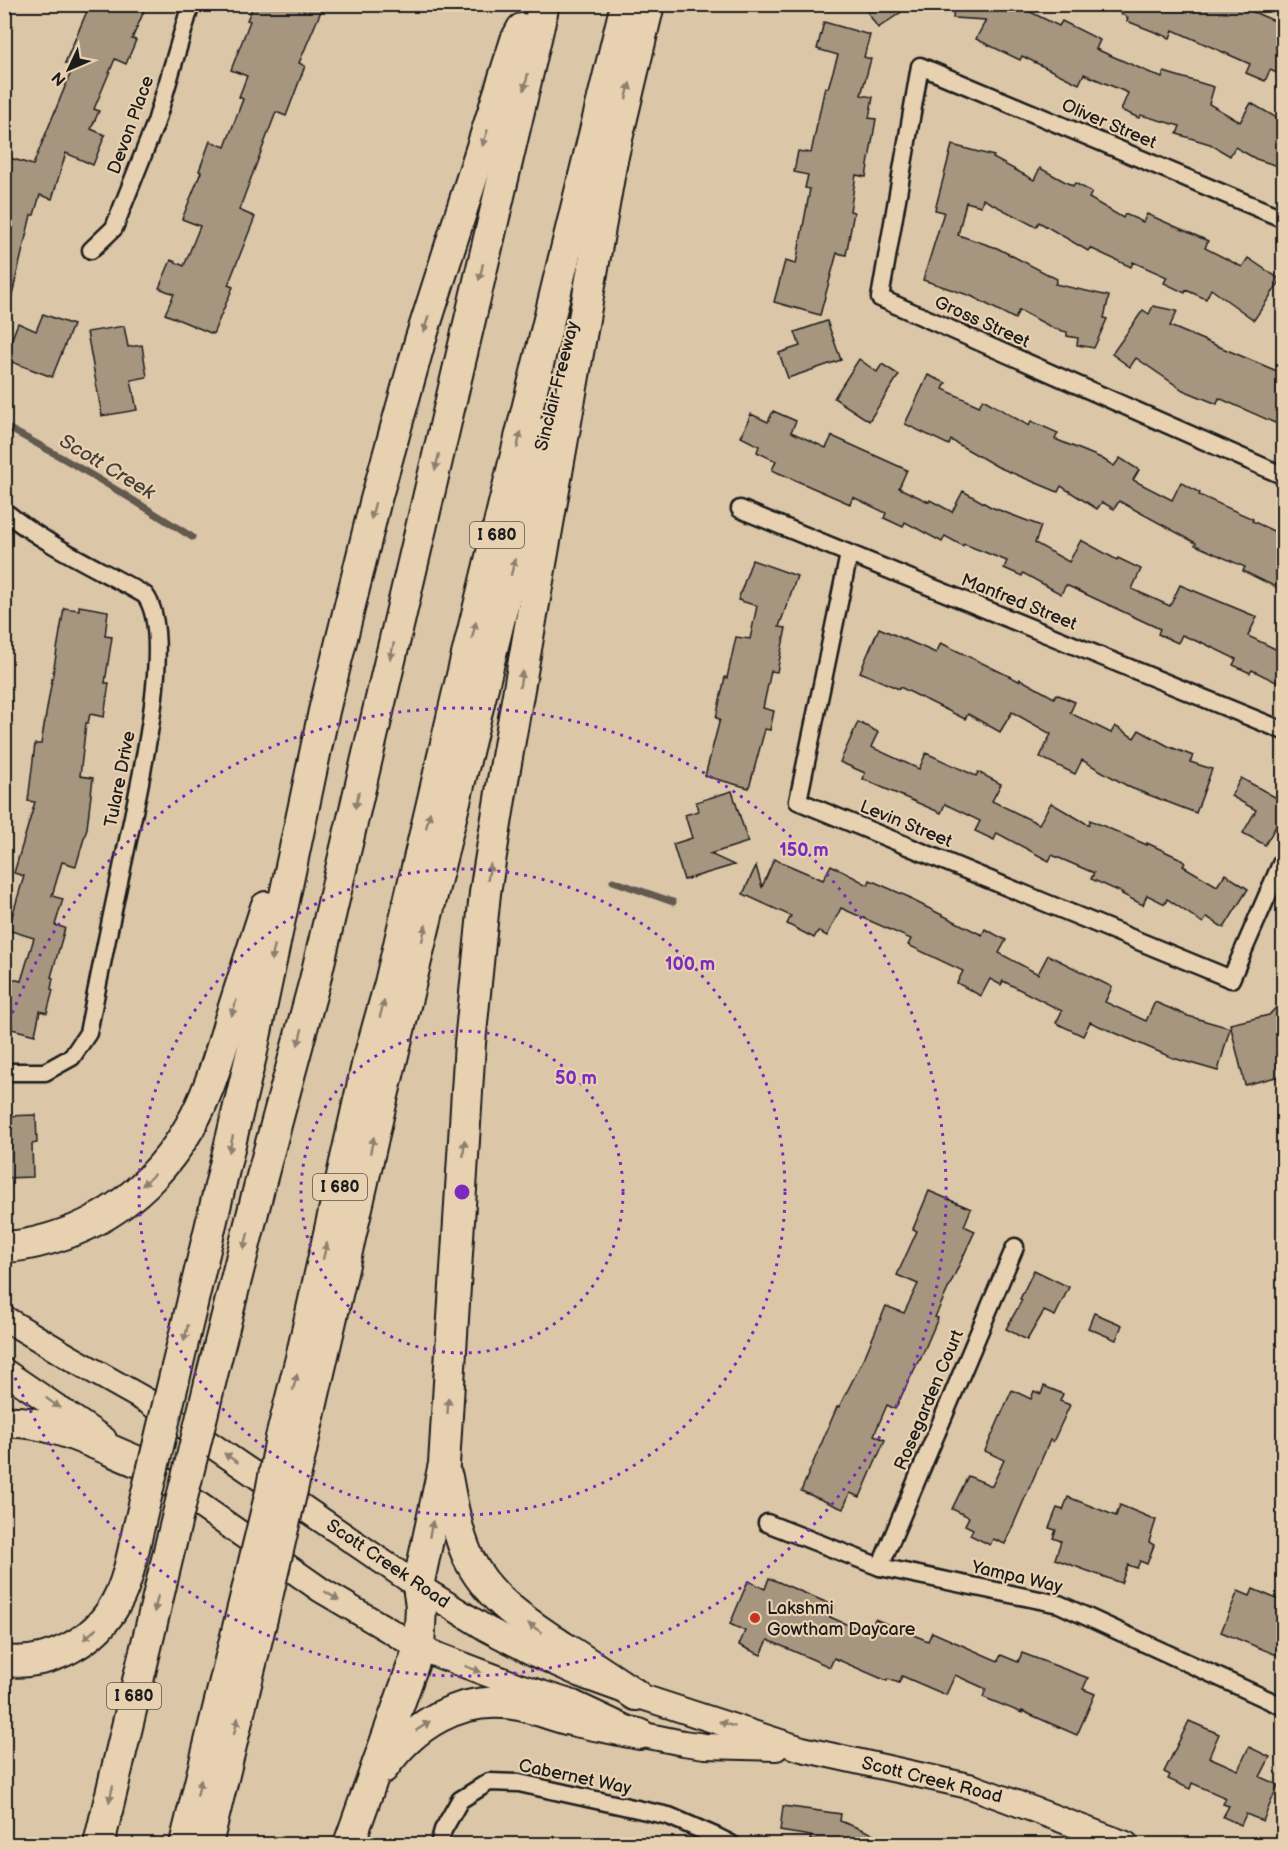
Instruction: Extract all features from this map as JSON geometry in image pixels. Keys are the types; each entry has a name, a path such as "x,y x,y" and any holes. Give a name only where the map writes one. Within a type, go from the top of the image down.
{"highway":[{"path":"4,1661 32,1661 52,1656 72,1647 98,1627 117,1602 125,1580 251,1056 324,711 375,503 420,341 516,40 534,4"},
{"name":"I 680","path":"99,1845 210,1383 315,980 544,4"},
{"name":"I 680","path":"207,1845 255,1600 321,1316 341,1186 367,1065 390,982 458,692 626,4"},
{"name":"Sinclair Freeway","path":"321,1316 379,1112 465,767 649,4"},
{"path":"349,1845 419,1648 421,1605 418,1586 444,1464 470,1043 485,893 615,148"},
{"path":"4,1247 34,1244 62,1235 109,1213 149,1181 182,1142 207,1092 217,1063 324,711"},
{"path":"4,1422 34,1424 63,1432 136,1461"},
{"path":"444,1464 458,1529 468,1557 481,1579 518,1617 636,1695"},
{"name":"I 680","path":"185,1845 255,1600"},
{"path":"349,1845 383,1769 394,1752 424,1724 442,1714 464,1706 490,1703 513,1704 570,1720 639,1734"}],"main road":[{"name":"Scott Creek Road","path":"4,1318 69,1358 147,1401 418,1586 487,1629 535,1654 586,1677 636,1695 802,1749 973,1787 1126,1845"},
{"name":"Scott Creek Road","path":"4,1371 321,1590 419,1648 519,1686 573,1703 639,1734 705,1746 802,1749"}],"street":[{"name":"Devon Place","path":"91,250 114,228 156,122 191,4"},
{"name":"Oliver Street","path":"920,66 1284,219"},
{"name":"Gross Street","path":"920,66 880,298 1284,476"},
{"name":"Manfred Street","path":"740,509 1284,730"},
{"name":"Tulare Drive","path":"4,511 62,550 145,595 151,603 156,624 157,661 150,729 88,1033 72,1057 45,1072 4,1072"},
{"name":"Levin Street","path":"849,554 798,801 1231,979 1284,857"},
{"name":"Rosegarden Court","path":"880,1568 1014,1247"},
{"name":"Yampa Way","path":"767,1523 880,1568 1059,1604 1284,1707"},
{"name":"Cabernet Way","path":"439,1845 443,1830 460,1800 489,1782 519,1783 669,1816 731,1845"}],"building":[{"path":"90,4 147,4 132,39 136,40 126,64 115,59 94,109 99,111 91,129 105,135 93,165 66,153 52,199 40,195 34,215 31,215 11,299 4,299 4,156 33,165 73,67 65,63"},
{"path":"254,4 324,4 299,63 305,66 286,116 276,112 239,210 255,217 228,285 233,287 213,334 165,314 174,294 159,288 171,260 184,266 200,226 182,219 201,172 199,171 210,141 225,147 243,99 239,97 247,76 231,70 250,21 247,20"},
{"path":"862,4 913,4 878,28"},
{"path":"954,4 1014,4 1059,26 1062,21 1100,40 1096,49 1162,78 1164,72 1214,87 1209,104 1240,122 1251,103 1284,122 1284,168 1256,159 1235,147 1230,156 1210,144 1177,134 1180,126 1141,115 1139,118 1121,110 1128,93 1084,74 1079,84 1022,56 1020,60 976,39 986,20 953,18"},
{"path":"1106,4 1251,4 1249,10 1284,25 1284,76 1270,70 1265,81 1246,73 1250,64 1173,30 1170,38 1127,21 1128,18"},
{"path":"824,22 870,35 864,57 871,59 861,95 873,97 869,118 876,119 866,177 856,175 850,211 854,212 846,255 837,253 820,315 774,302 785,261 796,264 810,189 805,188 808,175 794,172 798,151 811,153 825,87 828,88 838,55 817,49"},
{"path":"952,145 994,156 993,158 1034,180 1040,168 1073,186 1075,183 1092,192 1089,198 1123,218 1125,214 1143,222 1147,214 1208,241 1205,248 1242,267 1248,258 1281,280 1254,320 1211,289 1206,299 1186,290 1185,293 1164,283 1167,277 1133,262 1131,267 1090,248 1088,251 1039,222 1036,227 983,199 981,206 966,202 958,235 997,248 1057,279 1055,284 1109,296 1104,318 1107,319 1094,348 1077,345 1078,338 1067,336 1067,332 1055,329 1019,310 1015,319 971,296 923,280 944,212 935,210"},
{"path":"1153,306 1177,311 1170,326 1284,374 1284,427 1219,398 1217,404 1183,390 1136,358 1130,367 1112,354 1143,310 1149,314"},
{"path":"43,314 73,325 52,377 4,359 18,323 36,331"},
{"path":"827,321 841,360 788,378 779,353 800,346 795,332"},
{"path":"124,326 128,347 142,345 147,377 131,380 137,410 102,416 87,332"},
{"path":"859,359 877,372 882,364 899,375 869,421 834,398"},
{"path":"928,375 946,383 943,389 979,406 983,399 1029,426 1031,421 1058,433 1055,439 1101,458 1114,466 1120,458 1139,470 1133,480 1172,500 1181,482 1200,493 1199,495 1253,519 1252,521 1284,536 1284,591 1243,571 1245,567 1195,545 1196,543 1119,501 1114,509 1102,502 1097,509 1061,486 1058,492 998,467 951,440 949,445 905,424"},
{"path":"773,411 796,421 791,432 826,448 832,436 907,470 899,488 929,502 930,500 952,512 963,491 991,507 1041,526 1035,543 1069,562 1081,540 1117,560 1118,558 1141,569 1132,589 1170,606 1180,585 1257,617 1248,636 1284,653 1284,686 1252,670 1250,673 1233,665 1236,659 1201,642 1182,635 1178,643 1158,634 1160,629 1066,585 1061,594 1023,573 1022,576 1004,568 1007,561 964,544 963,546 945,536 942,542 905,522 903,527 884,518 886,513 853,497 850,504 772,470 776,461 757,452 759,446 741,437 751,414 768,422"},
{"path":"752,560 797,576 779,627 786,628 777,672 771,671 763,708 774,711 770,730 765,729 749,788 705,776 720,719 716,718 736,637 750,639 757,606 738,600"},
{"path":"79,606 108,611 105,636 112,637 105,683 109,683 104,717 90,714 88,723 86,723 80,776 93,778 87,828 76,866 62,862 52,896 63,899 55,925 65,928 51,977 53,978 51,989 53,990 47,1013 40,1011 35,1035 4,1027 4,977 21,981 34,938 8,930 24,876 14,873 35,802 28,801 35,744 41,744 64,608 79,610"},
{"path":"879,628 936,653 941,643 1019,681 1020,679 1054,698 1056,694 1075,702 1070,713 1111,733 1115,726 1134,738 1139,730 1168,746 1193,756 1190,762 1212,769 1196,813 1131,788 1082,760 1075,774 1040,757 1051,734 1012,712 1000,732 968,714 965,719 900,687 899,689 860,672"},
{"path":"858,722 878,732 871,747 919,769 926,753 976,776 978,772 1001,784 992,801 1039,824 1051,803 1089,825 1090,820 1179,858 1185,863 1183,866 1217,886 1225,874 1248,889 1224,928 1207,917 1203,923 1167,899 1165,904 1147,895 1143,905 1091,879 1094,873 1052,855 1049,861 997,833 994,840 975,831 980,821 945,804 941,813 863,779 865,773 840,762"},
{"path":"1241,778 1284,802 1284,812 1265,845 1243,833 1256,810 1231,796"},
{"path":"732,791 748,842 710,854 734,865 684,880 673,844 692,838 685,815 698,811 696,802"},
{"path":"774,859 823,880 831,865 868,885 870,880 911,898 982,935 985,929 1006,940 999,953 1038,974 1048,955 1112,987 1105,1002 1146,1021 1155,1002 1188,1016 1230,1028 1218,1071 1173,1058 1090,1022 1083,1036 1056,1023 1062,1011 1003,981 1001,985 990,979 981,996 957,983 963,971 908,945 911,939 841,908 827,936 818,931 814,938 787,924 791,916 743,894 756,866 762,887"},
{"path":"1284,999 1284,1075 1245,1085 1230,1024 1269,1015"},
{"path":"36,1115 37,1143 32,1144 33,1177 4,1178 4,1116"},
{"path":"929,1191 971,1209 964,1226 975,1231 935,1317 938,1318 920,1360 895,1409 887,1405 874,1435 885,1440 860,1497 850,1493 843,1509 801,1491 837,1407 865,1356 886,1306 904,1313 918,1284 897,1275 917,1231 913,1229"},
{"path":"1034,1270 1069,1287 1055,1316 1044,1311 1027,1340 1006,1329 1022,1300 1020,1299"},
{"path":"1094,1313 1122,1325 1116,1340 1088,1328"},
{"path":"1044,1386 1063,1394 1060,1401 1070,1405 1053,1442 1050,1440 1005,1544 993,1539 990,1545 970,1535 973,1529 965,1525 969,1517 952,1509 968,1476 992,1486 1004,1460 985,1451 1012,1390 1031,1399 1034,1391 1041,1394"},
{"path":"1068,1497 1116,1516 1120,1505 1156,1520 1149,1542 1154,1545 1147,1564 1140,1561 1137,1568 1128,1565 1121,1583 1055,1559 1061,1541 1053,1538 1056,1530 1049,1528 1057,1508 1063,1510"},
{"path":"769,1578 835,1606 830,1617 869,1634 875,1619 928,1641 932,1632 998,1661 1001,1655 1018,1662 1022,1653 1088,1678 1083,1689 1095,1694 1077,1735 983,1697 986,1689 955,1675 946,1695 902,1676 899,1683 888,1679 887,1681 834,1658 830,1667 768,1640 761,1655 739,1645 745,1631 730,1624 748,1581 765,1589"},
{"path":"1253,1589 1284,1602 1284,1658 1221,1632 1238,1591 1250,1596"},
{"path":"1189,1721 1219,1734 1209,1757 1238,1770 1249,1747 1270,1757 1260,1777 1278,1785 1263,1821 1246,1814 1241,1825 1223,1817 1229,1806 1223,1804 1226,1798 1192,1783 1190,1789 1168,1779 1170,1775 1164,1772"},
{"path":"783,1806 841,1814 840,1821 897,1843 897,1845 836,1845 810,1840 811,1836 780,1831"}],"waterway":[{"name":"Scott Creek","path":"4,426 100,480 192,537"},
{"name":"Scott Creek","path":"613,881 673,902"}],"place":[{"name":"Lakshmi Gowtham Daycare","path":"755,1618"}]}
